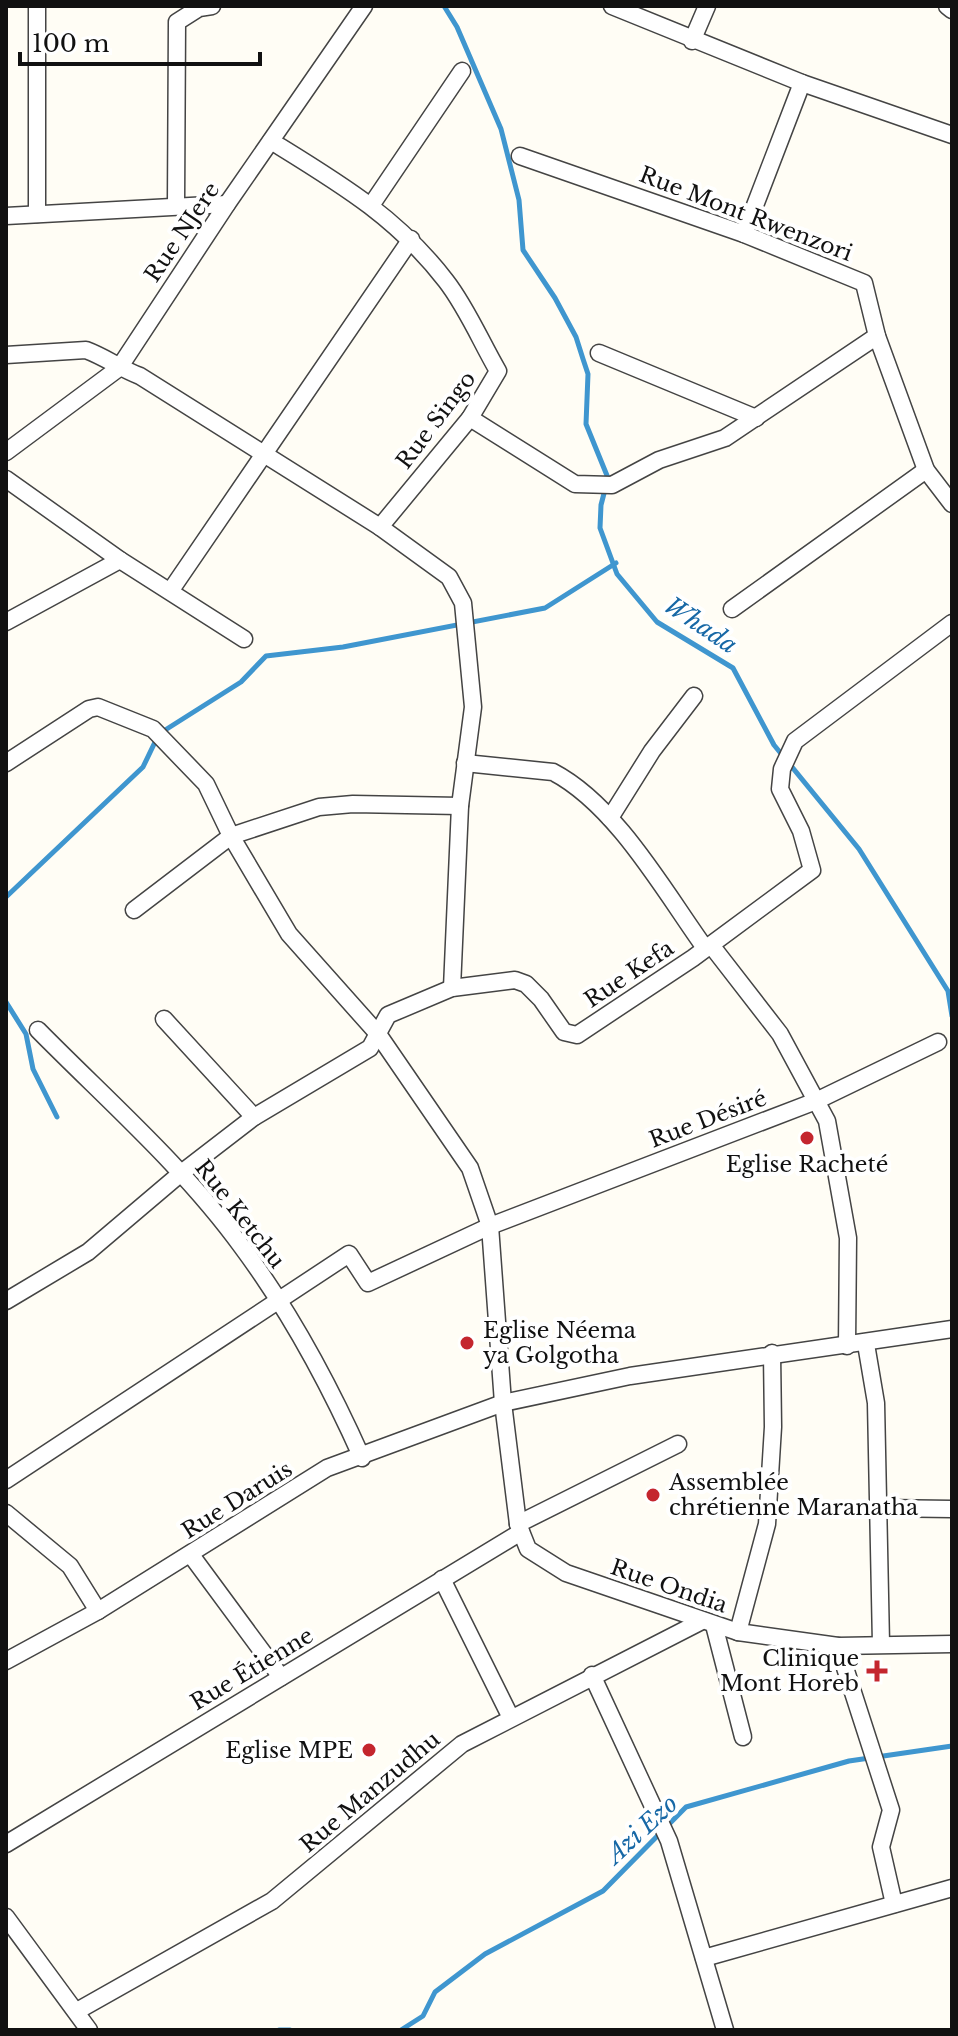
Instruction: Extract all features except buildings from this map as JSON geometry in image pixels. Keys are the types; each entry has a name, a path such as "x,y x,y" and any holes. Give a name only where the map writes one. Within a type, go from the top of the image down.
{"street":[{"path":"37,6 37,214"},
{"path":"176,204 177,22 199,8 212,6"},
{"name":"Rue NJere","path":"6,452 119,368 227,204 364,6"},
{"path":"612,6 802,83 952,135"},
{"path":"692,41 707,6"},
{"path":"947,6 952,10"},
{"path":"372,204 462,71"},
{"path":"744,234 802,83"},
{"name":"Rue Singo","path":"271,141 372,204 411,239 448,283 498,371 470,418 380,527"},
{"name":"Rue Mont Rwenzori","path":"520,156 744,234 864,283 877,336 926,470 952,504"},
{"path":"6,216 176,204 227,204"},
{"path":"171,590 411,239"},
{"path":"470,418 575,484 606,484 659,460 725,438 877,336"},
{"path":"6,355 86,350 140,376 380,527 449,577 464,608 473,707 460,806 452,988"},
{"path":"599,353 756,418"},
{"path":"732,609 926,470"},
{"path":"6,479 120,560 244,639"},
{"path":"6,622 120,560"},
{"name":"Rue Kefa","path":"6,1301 88,1252 180,1174 254,1117 370,1048 388,1015 452,988 515,980 526,984 564,1032 577,1035 708,946 812,870 801,831 780,789 782,769 795,741 952,623"},
{"path":"610,818 652,751 694,696"},
{"path":"6,763 89,709 110,709 159,734 206,784 231,836 289,934 378,1034 470,1168 490,1226 503,1403 520,1528"},
{"path":"465,763 553,772 566,779 610,818 780,1034 827,1121 848,1238 847,1346"},
{"path":"134,910 231,836 319,807 353,804 460,806"},
{"path":"164,1019 254,1117"},
{"name":"Rue Ketchu","path":"38,1030 180,1174 241,1245 327,1380 362,1458"},
{"name":"Rue Désiré","path":"277,1299 349,1254 368,1283 490,1226 816,1101 938,1042"},
{"path":"6,1480 277,1299"},
{"name":"Rue Daruis","path":"6,1661 98,1611 327,1468 362,1458 503,1403 630,1376 772,1353 866,1344 952,1329"},
{"path":"866,1344 876,1403 881,1644"},
{"path":"738,1632 767,1524 773,1427 772,1353"},
{"name":"Rue Étienne","path":"6,1844 442,1579 520,1528 678,1444"},
{"path":"880,1508 952,1509"},
{"path":"6,1513 70,1566 98,1611"},
{"name":"Rue Ondia","path":"520,1528 528,1549 566,1573 707,1624 738,1632 838,1646 952,1644"},
{"path":"191,1555 281,1677"},
{"path":"442,1579 511,1718"},
{"path":"707,1624 743,1737"},
{"name":"Rue Manzudhu","path":"77,2011 272,1901 462,1744 592,1675 707,1624"},
{"path":"838,1646 891,1810 881,1847 894,1904"},
{"path":"592,1675 669,1841 725,2030"},
{"path":"704,1958 952,1888"},
{"path":"6,1917 89,2030"}],"waterway":[{"name":"Whada","path":"444,6 457,27 501,129 519,200 523,250 576,337 588,374 586,424 608,478 601,505 600,528 617,574 657,622 733,668 774,745 859,849 948,991 952,1016"},
{"path":"162,732 241,682 266,656 343,647 545,608 616,563"},
{"path":"6,897 143,767 156,740"},
{"path":"6,1002 26,1034 33,1069 57,1117"},
{"name":"Azi Ezo","path":"401,2030 423,2016 435,1992 485,1954 603,1891 686,1807 849,1761 952,1746"},
{"name":"Azi Ezo","path":"279,2030 290,2030"}],"place":[{"name":"Eglise Racheté","path":"807,1138"},
{"name":"Eglise Néema ya Golgotha","path":"467,1343"},
{"name":"Assemblée chrétienne Maranatha","path":"653,1495"},
{"name":"Clinique Mont Horeb","path":"877,1671"},
{"name":"Eglise MPE","path":"369,1750"}]}
